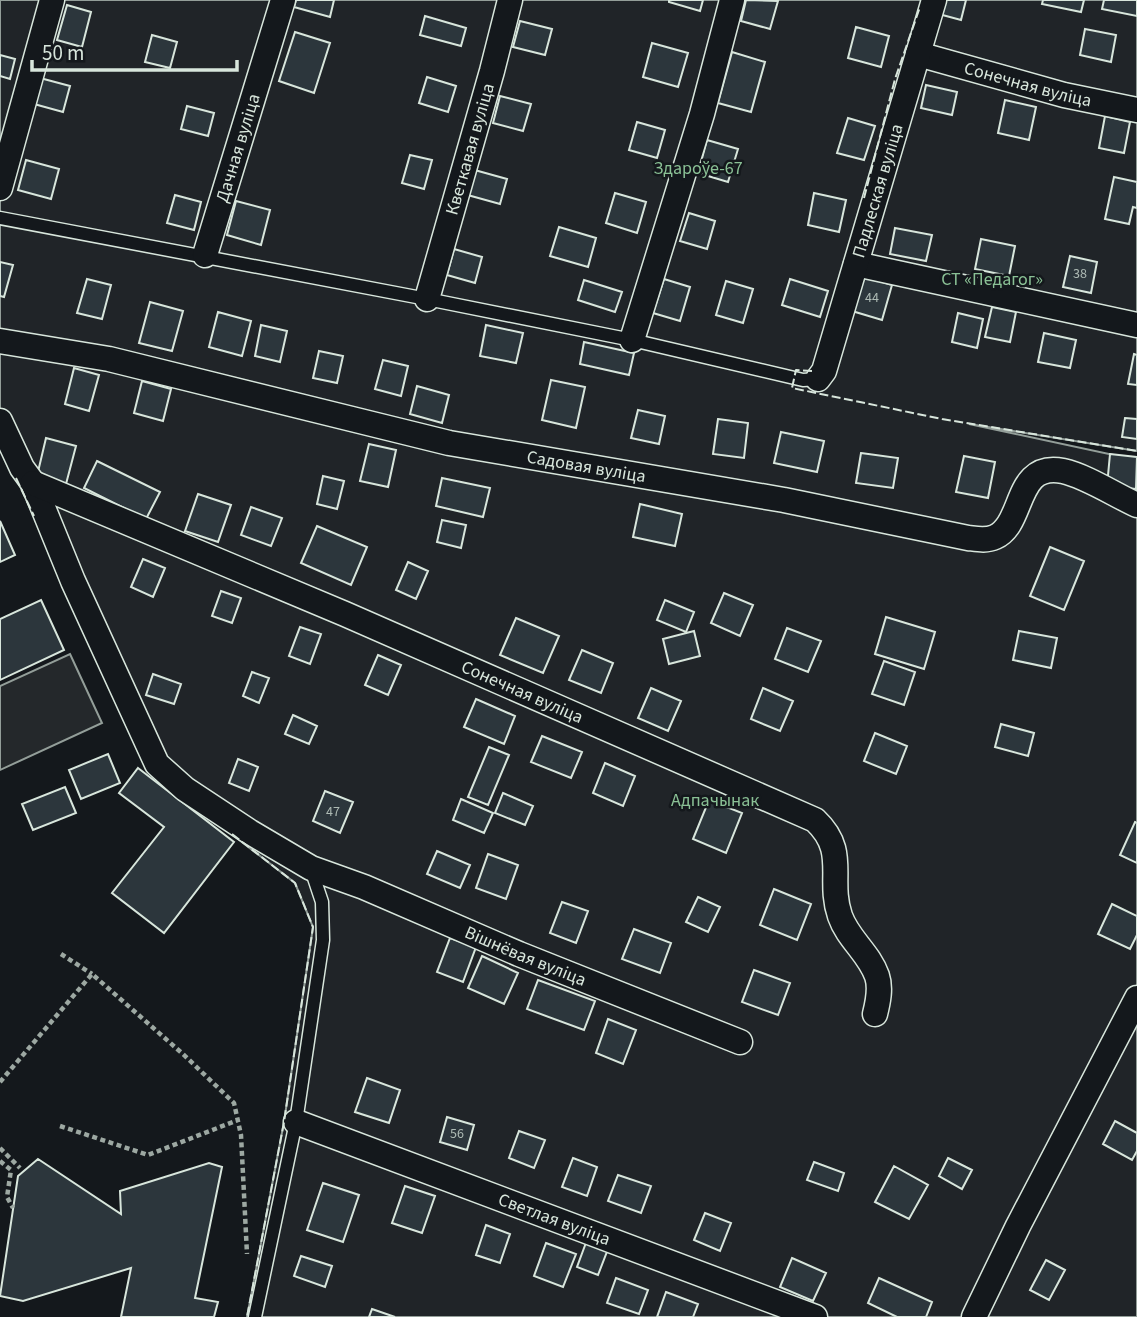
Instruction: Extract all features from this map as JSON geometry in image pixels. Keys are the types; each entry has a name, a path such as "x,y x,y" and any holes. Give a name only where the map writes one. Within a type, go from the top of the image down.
{"street":[{"path":"0,188 52,0"},
{"name":"Дачная вуліца","path":"205,255 283,0"},
{"name":"Кветкавая вуліца","path":"427,299 510,0"},
{"path":"632,340 702,114 732,0"},
{"name":"Падлеская вуліца","path":"818,379 824,371 934,0"},
{"name":"Сонечная вуліца","path":"918,54 1064,95 1137,110"},
{"path":"856,264 1137,325"},
{"name":"Садовая вуліца","path":"0,341 109,359 449,443 784,500 968,538 984,540 996,537 1004,530 1026,487 1034,477 1048,470 1064,471 1137,505"},
{"name":"Вішнёвая вуліца","path":"0,421 22,468 33,483 73,581 157,764 185,789 311,868 364,887 519,954 740,1042"},
{"name":"Сонечная вуліца","path":"33,483 345,614 815,820 829,833 835,852 839,914 878,979 879,1000 875,1014"},
{"path":"974,1317 1018,1226 1137,998"},
{"name":"Светлая вуліца","path":"296,1122 815,1317"}],"lane":[{"path":"0,218 205,255 632,340 803,380 818,379"},
{"path":"255,1317 296,1122 323,940 323,902 311,868"}],"path":[{"path":"61,954 92,974 234,1103 242,1135 247,1267"},
{"path":"0,1082 92,974"},
{"path":"60,1126 148,1155 238,1120"},
{"path":"0,1148 20,1168"},
{"path":"0,1169 1,1162 12,1170 7,1196 13,1208"}],"green space":[{"name":"Адпачынак","path":"0,0 1137,0 1137,451 969,424 1137,460 1137,1317 247,1317 284,1122 313,927 295,883 185,798 146,758 0,443"}],"shaded area":[{"path":"70,654 102,723 0,770 0,686"}],"building":[{"path":"296,0 334,0 330,17 294,7"},
{"path":"669,0 703,0 700,11"},
{"path":"746,0 778,1 770,29 741,21"},
{"path":"938,0 966,0 961,20 935,13"},
{"path":"1043,0 1084,0 1081,12 1042,4"},
{"path":"1104,0 1137,0 1137,16 1102,9"},
{"path":"67,5 91,12 82,47 57,40"},
{"path":"425,16 466,28 461,46 420,35"},
{"path":"520,21 552,29 545,55 513,47"},
{"path":"856,27 889,36 881,67 848,58"},
{"path":"1085,29 1116,35 1111,62 1080,55"},
{"path":"295,32 330,43 314,93 279,81"},
{"path":"152,35 177,42 170,68 145,62"},
{"path":"652,43 688,53 678,87 643,77"},
{"path":"732,52 765,62 751,112 718,103"},
{"path":"0,55 15,59 10,79 0,76"},
{"path":"427,77 456,86 448,112 419,103"},
{"path":"40,78 70,86 63,112 34,104"},
{"path":"926,85 957,92 952,115 921,108"},
{"path":"500,96 531,104 523,131 493,123"},
{"path":"1005,100 1036,107 1029,140 998,133"},
{"path":"187,106 214,113 208,136 181,129"},
{"path":"1105,116 1130,122 1124,153 1099,148"},
{"path":"848,118 875,126 864,160 837,153"},
{"path":"637,122 665,130 657,158 629,150"},
{"path":"707,140 738,149 728,182 698,173"},
{"path":"410,155 432,160 424,189 402,183"},
{"path":"26,160 59,169 51,199 18,190"},
{"path":"471,169 507,179 500,204 464,194"},
{"path":"1114,177 1137,182 1137,208 1133,207 1129,224 1105,219"},
{"path":"615,193 646,202 637,233 606,223"},
{"path":"814,193 846,200 839,232 808,225"},
{"path":"175,195 201,202 194,230 167,223"},
{"path":"236,201 270,210 261,245 227,235"},
{"path":"689,213 715,221 707,249 680,241"},
{"path":"559,227 596,238 588,267 550,256"},
{"path":"895,228 932,235 926,261 890,254"},
{"path":"981,239 1015,246 1009,276 975,269"},
{"path":"454,249 482,257 475,283 447,275"},
{"path":"1070,256 1097,262 1091,293 1063,287"},
{"path":"0,262 13,265 4,297 0,296"},
{"path":"863,276 892,285 882,320 852,311"},
{"path":"87,279 111,285 102,319 77,313"},
{"path":"664,279 690,287 680,321 653,313"},
{"path":"790,279 828,291 820,317 782,305"},
{"path":"584,280 622,292 615,312 578,300"},
{"path":"726,281 753,289 743,323 716,315"},
{"path":"150,302 183,311 172,351 139,343"},
{"path":"992,307 1016,312 1010,342 985,337"},
{"path":"218,312 251,321 242,356 209,347"},
{"path":"958,313 983,319 977,348 952,342"},
{"path":"261,325 287,331 280,362 255,356"},
{"path":"486,325 523,333 516,363 480,356"},
{"path":"1044,333 1076,340 1070,368 1038,362"},
{"path":"584,342 634,353 629,375 580,364"},
{"path":"319,351 343,356 337,383 313,378"},
{"path":"1134,354 1137,355 1137,385 1128,384"},
{"path":"383,360 408,366 401,396 375,389"},
{"path":"74,368 99,375 89,411 65,404"},
{"path":"551,380 585,387 576,428 542,420"},
{"path":"142,381 171,389 163,421 134,413"},
{"path":"417,386 449,395 442,423 410,414"},
{"path":"638,410 665,416 659,444 631,438"},
{"path":"1125,418 1137,419 1137,439 1122,437"},
{"path":"718,419 748,423 744,458 713,454"},
{"path":"781,432 824,441 817,472 774,463"},
{"path":"46,438 76,446 66,484 37,476"},
{"path":"369,444 396,450 388,487 360,481"},
{"path":"861,453 898,458 893,488 856,483"},
{"path":"1110,454 1137,457 1136,489 1107,486"},
{"path":"964,456 995,462 988,498 956,492"},
{"path":"97,461 160,492 146,519 84,488"},
{"path":"323,476 344,481 337,509 317,504"},
{"path":"442,478 490,488 483,517 436,506"},
{"path":"198,494 231,505 218,542 185,531"},
{"path":"640,504 682,514 675,546 633,537"},
{"path":"251,507 282,518 271,546 241,535"},
{"path":"442,520 466,525 461,548 437,542"},
{"path":"0,521 15,555 0,562"},
{"path":"317,526 367,547 351,585 301,563"},
{"path":"1050,547 1084,561 1064,610 1030,596"},
{"path":"143,559 165,568 153,597 131,587"},
{"path":"408,562 428,571 416,599 396,590"},
{"path":"221,591 241,598 232,623 212,616"},
{"path":"724,593 753,605 740,636 711,623"},
{"path":"41,600 64,650 0,680 0,619"},
{"path":"665,600 694,612 686,632 657,620"},
{"path":"886,617 935,632 924,669 875,654"},
{"path":"516,618 559,636 543,673 500,655"},
{"path":"300,627 321,634 310,664 289,656"},
{"path":"787,628 821,641 808,672 775,659"},
{"path":"694,631 700,656 669,664 663,639"},
{"path":"1019,631 1057,638 1051,668 1013,660"},
{"path":"582,650 613,663 601,693 569,680"},
{"path":"378,655 401,665 388,695 365,685"},
{"path":"884,661 915,672 904,705 872,694"},
{"path":"252,672 269,678 259,703 243,696"},
{"path":"153,674 181,684 174,704 146,695"},
{"path":"651,688 681,701 668,731 638,718"},
{"path":"763,688 793,701 780,731 751,719"},
{"path":"476,699 515,716 504,744 464,727"},
{"path":"293,715 317,726 309,744 285,734"},
{"path":"1001,724 1034,733 1028,756 995,747"},
{"path":"875,733 907,746 896,774 864,761"},
{"path":"542,736 582,752 571,778 531,762"},
{"path":"489,747 509,755 488,805 468,797"},
{"path":"108,754 120,783 81,799 69,770"},
{"path":"238,759 258,767 249,791 229,783"},
{"path":"605,763 635,776 623,806 593,793"},
{"path":"138,768 234,842 164,933 112,893 164,827 119,793"},
{"path":"65,787 76,813 33,830 22,804"},
{"path":"325,791 353,802 340,833 313,821"},
{"path":"503,793 533,806 525,825 495,813"},
{"path":"461,799 493,813 484,833 453,820"},
{"path":"709,800 742,813 726,853 693,839"},
{"path":"1135,822 1137,823 1137,863 1120,855"},
{"path":"437,851 470,865 460,888 427,874"},
{"path":"488,854 518,865 506,899 476,888"},
{"path":"774,889 811,904 797,940 760,925"},
{"path":"698,897 720,907 708,932 686,922"},
{"path":"562,902 588,911 576,943 550,933"},
{"path":"1112,904 1137,916 1137,935 1130,949 1098,934"},
{"path":"634,929 671,943 660,973 622,959"},
{"path":"450,938 476,947 463,982 437,972"},
{"path":"482,956 518,973 504,1004 468,988"},
{"path":"754,970 790,983 778,1015 742,1002"},
{"path":"538,980 595,1001 584,1030 527,1009"},
{"path":"608,1019 636,1030 623,1064 596,1053"},
{"path":"367,1078 400,1090 389,1123 355,1112"},
{"path":"447,1117 474,1125 467,1150 440,1142"},
{"path":"1115,1121 1137,1133 1137,1151 1132,1160 1103,1144"},
{"path":"519,1131 545,1140 534,1168 509,1158"},
{"path":"573,1158 597,1167 587,1196 562,1187"},
{"path":"948,1158 972,1170 962,1189 939,1176"},
{"path":"38,1159 121,1214 120,1191 209,1163 222,1167 195,1298 218,1302 214,1317 121,1317 131,1268 23,1301 0,1296 18,1176"},
{"path":"814,1162 844,1173 838,1191 807,1180"},
{"path":"894,1166 928,1185 909,1219 875,1202"},
{"path":"618,1175 651,1186 641,1213 608,1201"},
{"path":"323,1183 359,1195 343,1242 307,1230"},
{"path":"405,1186 435,1196 422,1233 392,1223"},
{"path":"705,1213 731,1223 720,1251 694,1240"},
{"path":"486,1225 510,1234 500,1263 476,1255"},
{"path":"587,1240 608,1249 598,1275 577,1267"},
{"path":"546,1243 576,1254 563,1287 534,1276"},
{"path":"301,1256 332,1266 325,1287 294,1276"},
{"path":"792,1258 826,1273 813,1301 780,1287"},
{"path":"1046,1260 1065,1270 1049,1300 1030,1290"},
{"path":"616,1278 648,1290 639,1314 607,1303"},
{"path":"879,1278 932,1302 926,1317 897,1317 868,1303"},
{"path":"666,1292 698,1304 693,1317 657,1317"},
{"path":"372,1309 395,1317 369,1317"}],"fence":[{"path":"864,198 895,79 920,7"},
{"path":"812,371 796,370 792,388 942,419 1137,451"},
{"path":"16,478 34,516"},
{"path":"232,834 295,883 313,927 284,1122 247,1317"}],"park label":[{"name":"Здароўе-67","path":"698,168"},
{"name":"СТ «Педагог»","path":"992,279"}]}
